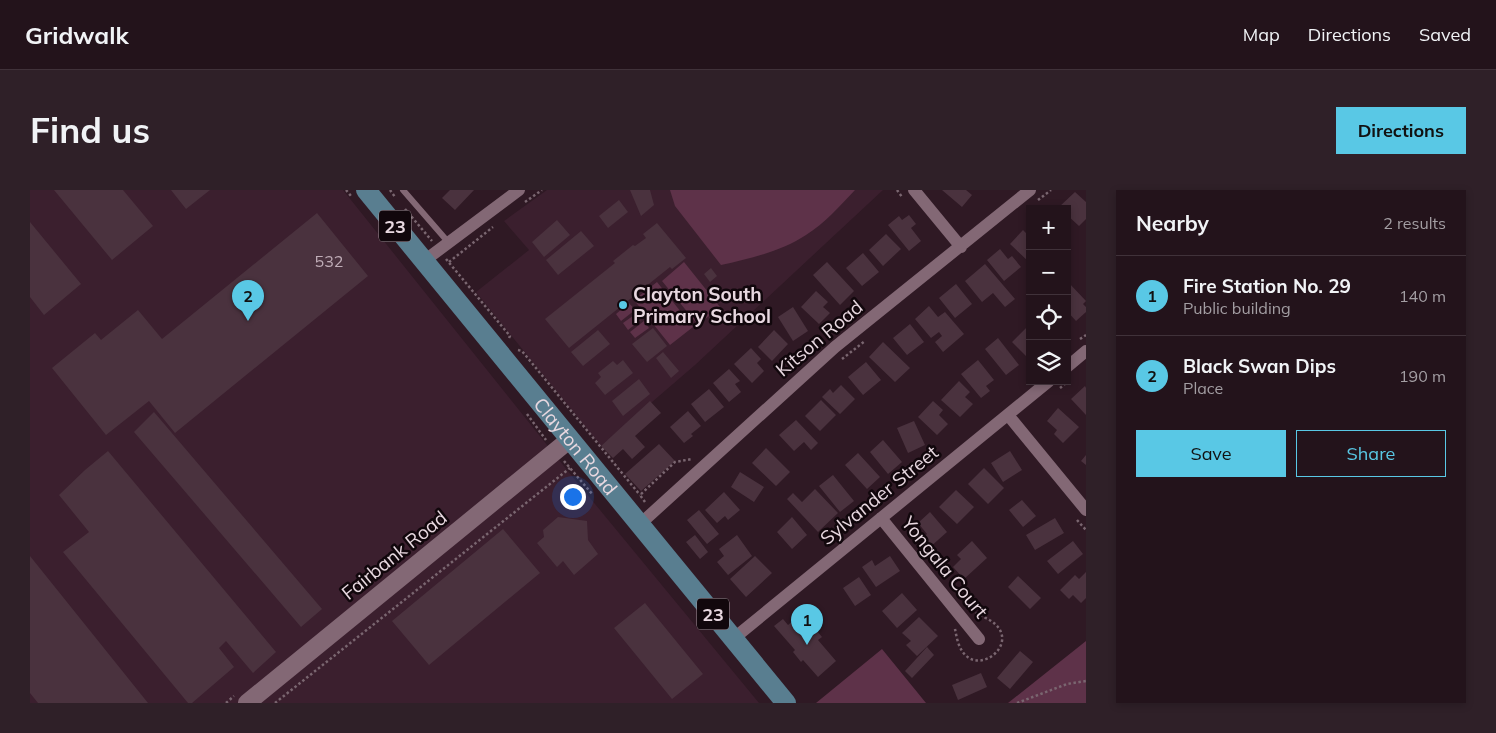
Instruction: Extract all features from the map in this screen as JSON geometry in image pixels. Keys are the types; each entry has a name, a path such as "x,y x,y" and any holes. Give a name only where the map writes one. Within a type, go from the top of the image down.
{"main road":[{"name":"Clayton Road","path":"366,190 437,251 569,440 786,703"},
{"name":"Fairbank Road","path":"247,703 569,440"}],"street":[{"path":"437,251 519,190"},
{"path":"914,190 961,247"},
{"name":"Kitson Road","path":"639,525 835,347 1030,190"},
{"path":"1071,364 1086,351"},
{"name":"Sylvander Street","path":"733,639 1044,385"},
{"path":"1008,415 1086,510"},
{"name":"Yongala Court","path":"881,518 980,640"}],"lane":[{"name":"Clayton Road","path":"403,190 437,251"}],"path":[{"path":"390,190 437,251 449,262 510,336 508,339 513,344"},
{"path":"522,205 542,190"},
{"path":"1036,202 1051,190"},
{"path":"449,262 493,227"},
{"path":"838,363 868,339"},
{"path":"517,349 522,351 640,495"},
{"path":"275,703 570,468"},
{"path":"1017,703 1067,684 1086,681"}],"shaded area":[{"path":"30,190 343,190 567,470 759,703 30,703"},
{"name":"Clayton South Primary School","path":"547,190 883,190 695,365 601,446 476,292 529,250 504,221"},
{"path":"670,190 855,190 826,220 797,241 765,254 721,265 675,206"},
{"path":"684,262 720,307 698,325 662,281"},
{"path":"657,282 693,327 670,345 634,300"},
{"path":"629,303 635,310 621,321 616,314"},
{"path":"637,313 642,319 628,330 623,323"},
{"path":"644,321 649,328 635,338 630,332"},
{"path":"1086,641 1086,703 1008,703"},
{"path":"882,649 926,703 816,703"}],"building":[{"path":"54,190 123,190 153,226 112,260"},
{"path":"171,190 210,190 186,209"},
{"path":"450,190 474,190 455,210 442,198"},
{"path":"630,190 650,190 654,205 641,216"},
{"path":"942,190 966,190 972,195 962,207"},
{"path":"1075,192 1086,202 1086,219 1079,226 1071,219 1071,205 1061,205"},
{"path":"619,200 628,212 608,228 599,216"},
{"path":"317,213 368,276 175,433 149,401 106,435 52,368 95,333 101,340 138,310 162,339"},
{"path":"909,215 916,224 911,228 921,241 909,251 888,225 899,216 902,220"},
{"path":"557,220 570,235 544,257 532,242"},
{"path":"30,222 81,284 44,315 30,297"},
{"path":"657,223 686,258 672,269 670,267 569,348 545,319 615,263 613,261 633,245 635,246 646,238 643,234"},
{"path":"1023,230 1026,233 1026,259 1010,244"},
{"path":"581,231 594,246 558,275 546,260"},
{"path":"886,234 901,249 883,266 869,250"},
{"path":"1000,249 1008,259 1012,256 1021,267 1004,281 987,260"},
{"path":"863,253 879,272 862,286 846,268"},
{"path":"827,262 854,291 840,305 813,275"},
{"path":"985,264 1015,299 1005,307 993,293 982,302 965,281"},
{"path":"711,268 717,276 710,282 704,274"},
{"path":"956,284 972,304 955,318 939,298"},
{"path":"1071,285 1086,301 1083,304 1086,307 1086,312 1076,321 1071,315"},
{"path":"816,291 828,302 823,307 830,313 819,324 801,307"},
{"path":"929,306 938,317 945,312 964,334 943,352 935,342 942,336 939,332 931,338 915,319"},
{"path":"793,307 808,331 793,341 778,317"},
{"path":"910,324 924,342 907,355 893,338"},
{"path":"653,328 667,346 647,362 632,344"},
{"path":"1026,328 1026,356 1012,342"},
{"path":"598,330 610,344 583,366 571,352"},
{"path":"774,330 788,344 772,361 758,347"},
{"path":"998,338 1019,365 1006,375 985,349"},
{"path":"883,342 910,368 895,382 869,357"},
{"path":"751,348 761,359 757,363 764,371 752,383 734,364"},
{"path":"663,352 679,371 671,378 656,358"},
{"path":"623,360 633,373 605,395 595,383 601,377 598,373 613,361 617,365"},
{"path":"978,360 994,380 986,386 990,391 981,398 961,374"},
{"path":"866,362 881,380 863,395 848,377"},
{"path":"729,369 740,381 735,384 741,392 729,402 713,383"},
{"path":"639,379 650,394 623,416 612,401"},
{"path":"959,381 970,392 965,397 973,404 960,417 941,400"},
{"path":"841,385 855,399 840,414 822,397 830,389 833,393"},
{"path":"1085,386 1086,388 1086,415 1071,399"},
{"path":"709,389 724,407 705,422 691,404"},
{"path":"821,400 836,415 820,431 805,416"},
{"path":"650,401 661,413 635,436 645,447 632,459 623,449 613,458 601,446"},
{"path":"933,401 943,410 939,415 948,424 937,435 918,417"},
{"path":"1058,408 1079,427 1063,443 1054,434 1057,430 1047,421"},
{"path":"688,411 701,426 684,443 670,427"},
{"path":"154,412 322,609 301,627 134,432"},
{"path":"796,420 818,443 811,450 804,442 794,451 779,435"},
{"path":"914,421 925,445 908,453 897,428"},
{"path":"883,440 902,462 888,474 870,452"},
{"path":"659,444 675,461 641,491 625,474"},
{"path":"766,448 790,472 776,486 752,463"},
{"path":"108,451 276,652 253,673 226,641 219,648 234,667 192,703 188,703 63,552 89,532 59,495"},
{"path":"1010,451 1022,470 1003,482 991,463"},
{"path":"858,453 880,477 867,489 845,465"},
{"path":"1086,455 1086,465 1081,461"},
{"path":"984,468 1004,488 988,504 968,484"},
{"path":"740,472 764,487 754,502 731,487"},
{"path":"833,475 854,501 840,512 819,486"},
{"path":"815,489 838,513 818,532 787,499 793,493 802,502"},
{"path":"956,490 974,507 957,524 939,507"},
{"path":"724,492 740,510 728,520 725,516 717,523 705,510"},
{"path":"1022,500 1036,516 1023,527 1009,510"},
{"path":"699,510 719,534 707,544 687,520"},
{"path":"930,512 947,532 929,548 921,539 927,534 918,523"},
{"path":"558,517 587,521 588,540 598,554 574,575 563,561 557,567 537,543 544,537 543,530"},
{"path":"792,517 807,535 792,549 777,532"},
{"path":"1055,518 1064,533 1035,550 1026,535"},
{"path":"503,529 540,573 429,665 392,621"},
{"path":"695,535 708,552 700,559 686,542"},
{"path":"737,535 752,556 728,575 717,562 724,556 719,549"},
{"path":"972,541 987,558 964,579 953,567 961,559 957,555"},
{"path":"1073,541 1083,554 1058,574 1047,561"},
{"path":"30,556 148,703 38,703 30,693"},
{"path":"755,556 772,573 746,597 730,579"},
{"path":"890,556 900,571 876,587 862,567 872,560 875,566"},
{"path":"1086,572 1086,598 1081,603 1073,595 1069,599 1060,590 1075,575 1079,579"},
{"path":"1018,576 1041,598 1030,609 1008,587"},
{"path":"859,577 871,595 855,606 843,588"},
{"path":"902,593 917,610 897,628 882,611"},
{"path":"645,603 703,674 672,699 614,628"},
{"path":"802,613 822,637 818,640 836,661 818,677 803,660 801,662 793,652 795,650 774,626 783,619 788,625"},
{"path":"919,617 938,636 917,656 906,645 911,641 902,633"},
{"path":"927,647 934,655 912,678 905,671"},
{"path":"1020,651 1033,662 1010,689 997,678"},
{"path":"981,673 987,687 958,700 952,685"}],"place":[{"name":"Clayton South Primary School","path":"623,305"},
{"name":"Black Swan Dips","path":"248,321"},
{"name":"Fire Station No. 29","path":"807,645"}]}
